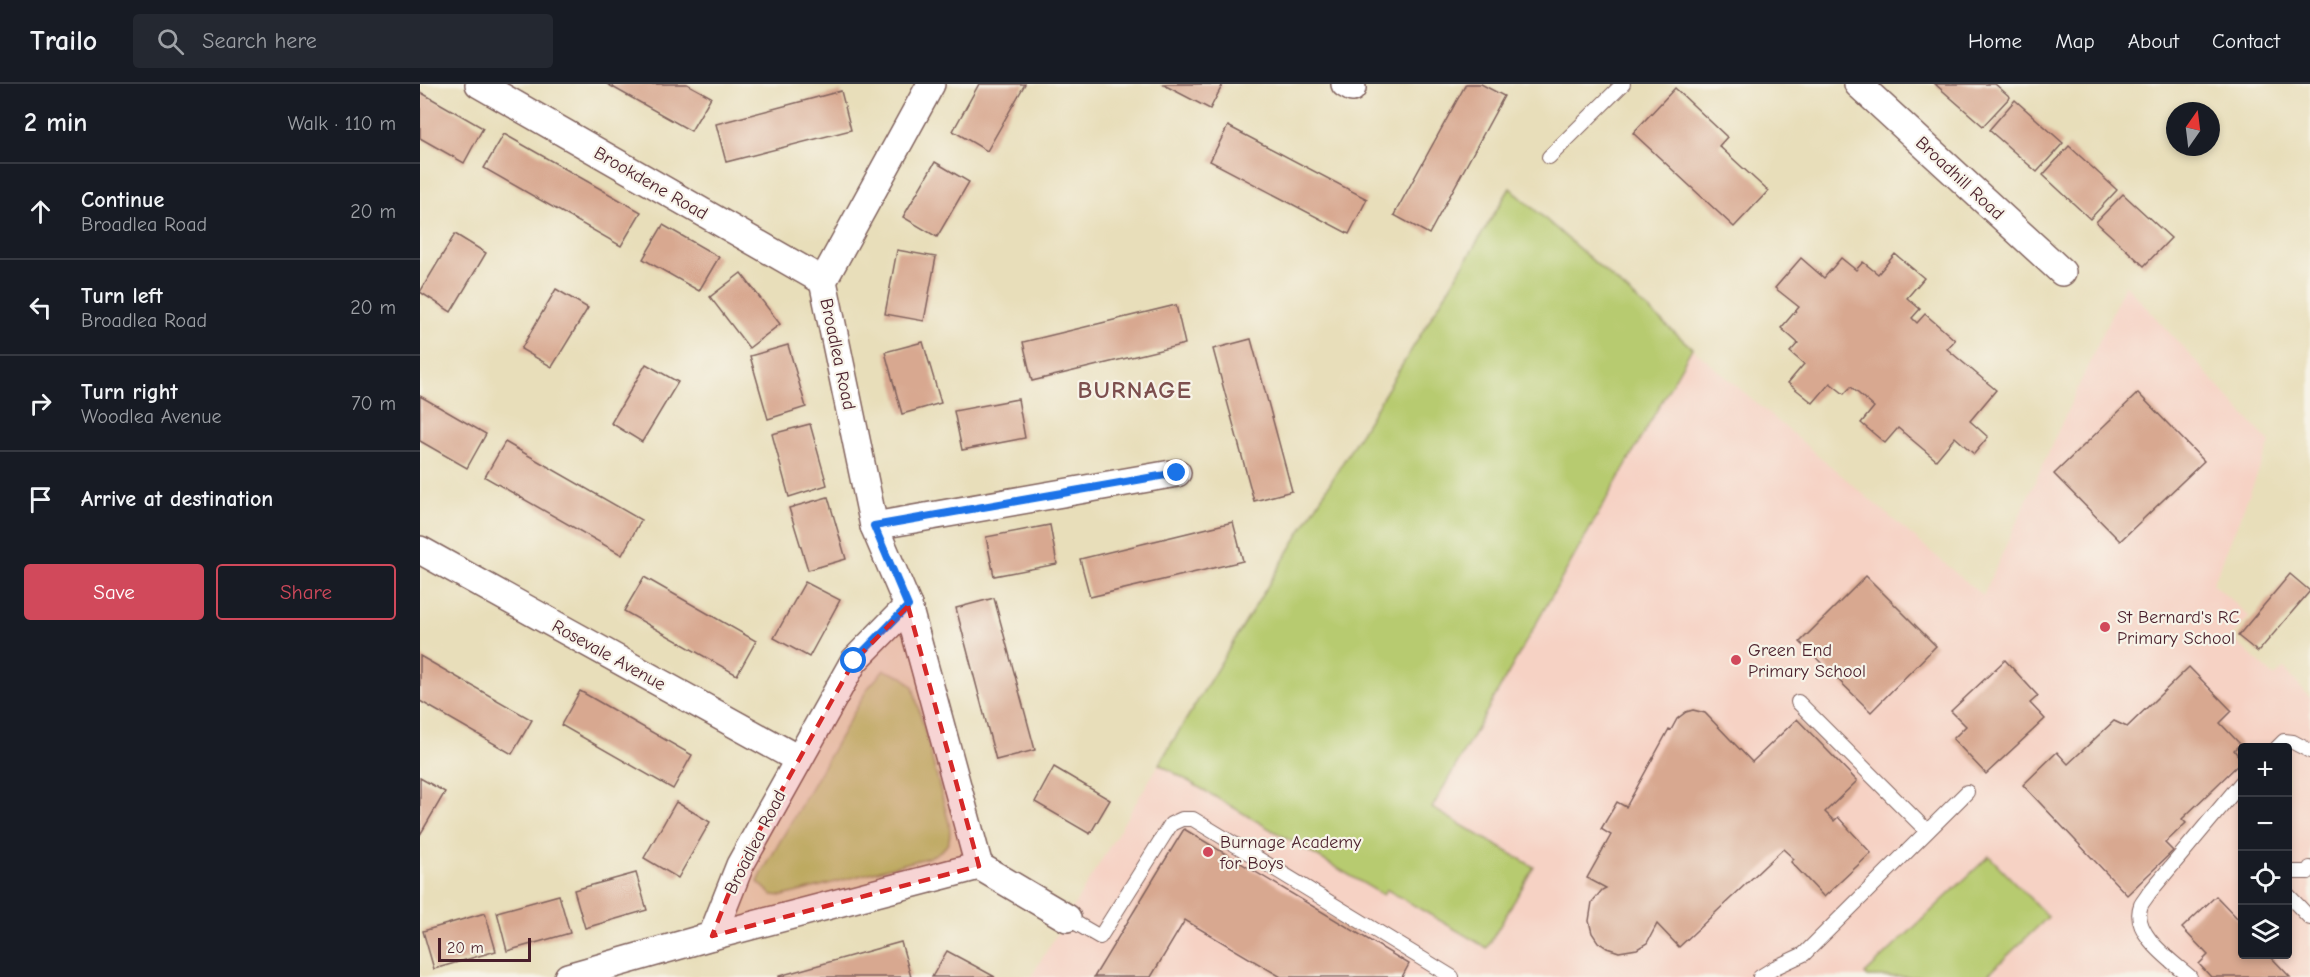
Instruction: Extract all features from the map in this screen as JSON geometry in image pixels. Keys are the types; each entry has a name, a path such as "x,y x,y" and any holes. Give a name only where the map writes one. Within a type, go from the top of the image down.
{"street":[{"name":"Brookdene Road","path":"479,84 823,281"},
{"name":"Broadlea Road","path":"931,84 823,281 874,526 908,606 979,866"},
{"name":"Broadhill Road","path":"1858,84 2062,272"},
{"path":"874,526 1177,473"},
{"name":"Rosevale Avenue","path":"420,550 798,759"},
{"name":"Broadlea Road","path":"712,936 740,865 854,661 908,606"},
{"path":"568,977 627,969 712,936 979,866 1067,918"}],"lane":[{"path":"1549,157 1623,84"},
{"path":"1797,702 1927,831"},
{"path":"2282,743 2293,742 2310,751"},
{"path":"2190,977 2152,943 2139,923 2140,907 2149,893 2238,787"},
{"path":"1760,977 1804,954 1967,792"},
{"path":"1067,918 1100,937 1171,824 1182,819 1193,819 1452,977"},
{"path":"2292,872 2308,872 2310,868"},
{"path":"2292,899 2310,918"}],"highlighted area":[{"path":"908,606 979,866 712,936 740,865 854,661"}],"shaded area":[{"path":"2125,284 2270,443 2213,584 2250,617 2231,637 2275,677 2284,668 2310,698 2310,977 1031,977 1159,764 1383,895 1692,348 1983,596"}],"green space":[{"path":"1510,188 1692,348 1432,808 1534,867 1487,948 1386,889 1383,895 1159,764"},
{"path":"884,670 903,677 913,687 949,823 949,840 945,848 930,857 783,896 772,895 758,882 763,871 868,688"},
{"path":"1989,856 2048,917 1985,977 1868,977 1865,974"}],"building":[{"path":"607,84 687,84 711,97 691,131"},
{"path":"979,84 1025,84 987,151 953,131"},
{"path":"1162,84 1223,84 1210,109"},
{"path":"1466,84 1481,84 1504,96 1429,234 1394,215"},
{"path":"1935,84 1995,84 2010,97 1983,126"},
{"path":"1675,88 1727,137 1719,146 1768,191 1734,227 1633,133"},
{"path":"841,91 851,130 726,162 716,124"},
{"path":"420,92 483,128 464,163 420,138"},
{"path":"2015,100 2063,143 2037,172 1989,130"},
{"path":"1228,126 1367,199 1349,234 1210,161"},
{"path":"504,134 641,212 621,246 484,168"},
{"path":"2069,146 2117,190 2090,219 2043,175"},
{"path":"935,162 969,182 937,237 903,217"},
{"path":"2123,194 2171,238 2144,266 2096,222"},
{"path":"663,225 719,257 699,291 643,259"},
{"path":"455,234 486,253 451,312 420,292"},
{"path":"897,250 936,257 924,321 885,314"},
{"path":"1895,254 1924,278 1907,298 1920,309 1912,318 1917,323 1925,314 1955,340 1947,349 1996,390 1970,421 1988,437 1974,454 1955,437 1936,460 1898,428 1885,443 1861,423 1874,407 1851,387 1844,394 1830,383 1813,403 1788,383 1804,364 1790,352 1798,343 1781,328 1799,307 1775,288 1801,258 1824,278 1841,258 1856,270 1863,262 1878,274"},
{"path":"741,273 780,324 749,348 710,297"},
{"path":"556,289 588,308 552,367 521,349"},
{"path":"1176,305 1185,344 1032,381 1023,342"},
{"path":"1251,339 1292,491 1254,501 1213,349"},
{"path":"923,342 941,403 902,414 885,352"},
{"path":"788,345 806,407 768,419 750,356"},
{"path":"646,364 678,382 642,442 611,423"},
{"path":"2138,393 2204,461 2120,541 2054,474"},
{"path":"420,396 486,434 467,468 420,441"},
{"path":"1018,399 1025,438 962,450 954,411"},
{"path":"810,424 827,485 789,497 772,434"},
{"path":"505,442 641,520 622,555 485,477"},
{"path":"828,497 846,559 808,570 789,508"},
{"path":"1233,522 1243,561 1090,597 1080,559"},
{"path":"1050,525 1057,564 994,576 986,537"},
{"path":"2290,574 2310,591 2258,652 2238,636"},
{"path":"1866,576 1936,646 1871,712 1800,642"},
{"path":"644,577 756,641 737,675 624,611"},
{"path":"805,582 840,600 809,657 774,638"},
{"path":"994,598 1035,750 996,760 956,608"},
{"path":"420,656 532,720 512,754 420,701"},
{"path":"2005,660 2038,696 2030,703 2045,719 1986,774 1953,739 1966,726 1951,711"},
{"path":"2189,667 2232,711 2220,723 2239,743 2234,750 2238,756 2238,765 2182,819 2186,823 2165,843 2173,851 2127,895 2023,785 2057,752 2068,764 2114,721 2127,727"},
{"path":"580,691 692,755 673,789 561,725"},
{"path":"1693,710 1705,713 1752,762 1797,719 1857,781 1825,812 1834,821 1838,817 1871,853 1824,897 1791,862 1794,859 1783,849 1679,947 1657,924 1647,943 1637,949 1619,952 1607,948 1598,942 1592,933 1589,921 1592,902 1606,888 1587,878 1611,835 1601,829 1617,802 1626,807 1669,729 1671,730 1677,719"},
{"path":"1054,767 1110,800 1090,834 1035,802"},
{"path":"420,778 445,792 420,835"},
{"path":"676,802 710,822 678,878 644,858"},
{"path":"1184,829 1409,964 1402,977 1281,977 1185,920 1151,977 1094,977"},
{"path":"636,873 647,910 585,928 574,890"},
{"path":"559,895 570,933 507,951 497,912"},
{"path":"2216,896 2238,919 2238,959 2273,959 2290,977 2211,977 2199,964 2208,955 2182,928"},
{"path":"485,913 496,951 434,969 423,931"},
{"path":"901,942 911,977 779,977 779,976"},
{"path":"947,951 975,966 995,977 932,977"}],"place":[{"name":"St Bernard's RC Primary School","path":"2105,627"},
{"name":"Green End Primary School","path":"1736,660"},
{"name":"Burnage Academy for Boys","path":"1208,852"}],"district":[{"name":"BURNAGE","path":"1135,390"}],"route":[{"path":"854,661 908,606 874,526 1177,473"}]}
